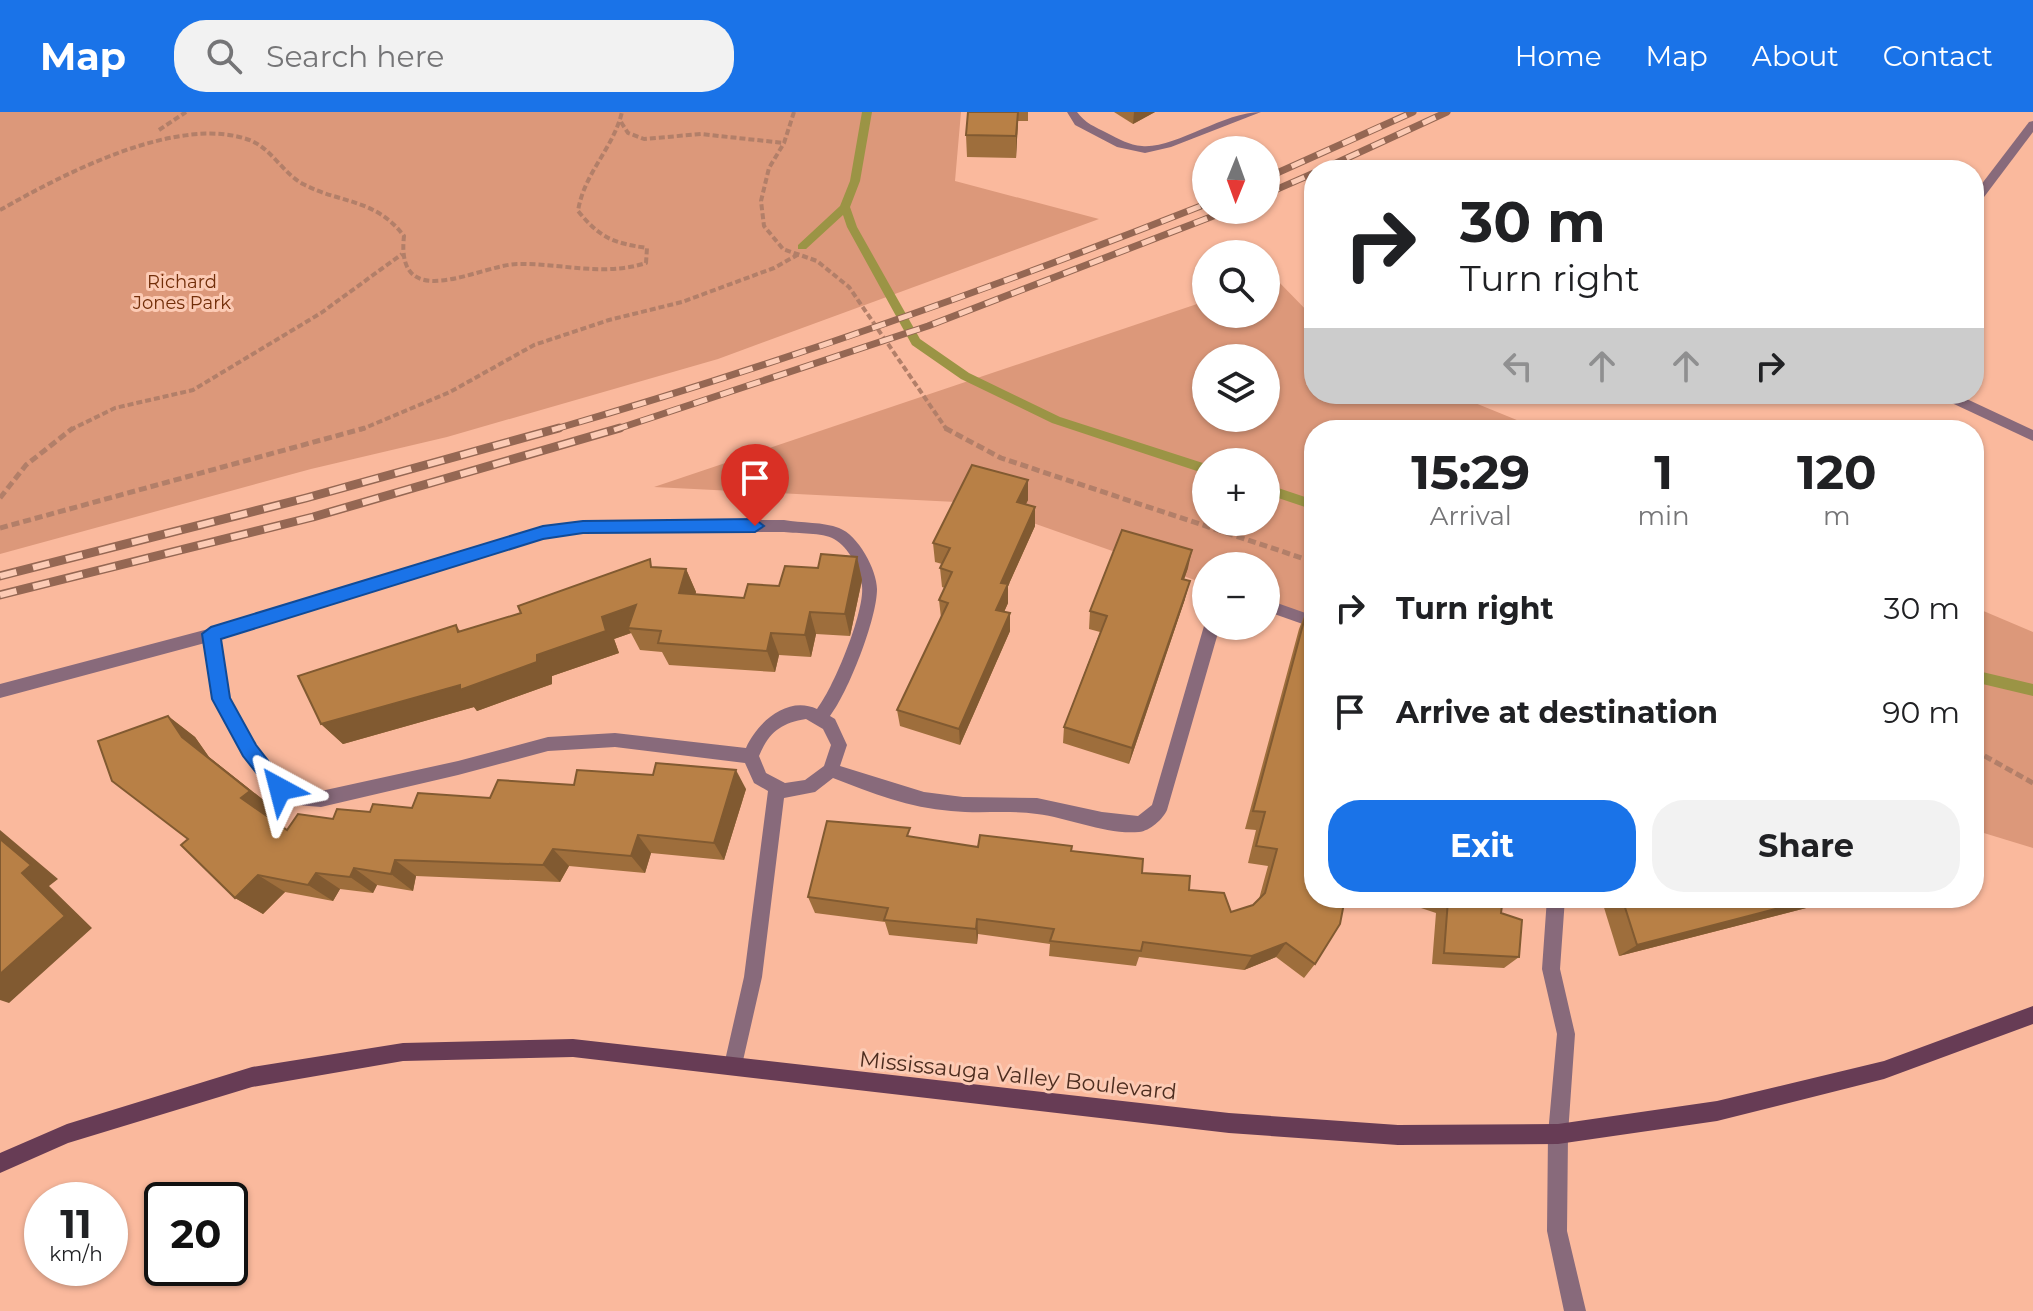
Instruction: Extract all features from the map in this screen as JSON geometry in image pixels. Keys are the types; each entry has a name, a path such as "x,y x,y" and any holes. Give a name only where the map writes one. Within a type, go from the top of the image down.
{"street":[{"path":"1072,112 1079,123 1121,145 1145,150 1256,112"},
{"path":"1984,189 2033,124"},
{"path":"1965,404 2033,436"},
{"path":"0,691 211,634 543,533 583,527 784,526 837,533 858,553 870,587 863,624 833,700 819,718"},
{"path":"1280,610 1304,618"},
{"path":"211,634 221,699 250,751 280,789 297,797 321,799 548,744 615,740 751,756"},
{"path":"831,770 889,792 940,803 1009,802 1061,809 1111,824 1141,824 1159,810 1208,640"},
{"path":"808,712 829,724 839,745 831,770 809,787 783,791 760,778 751,756 760,732 781,716 808,712"},
{"path":"733,1065 753,977 777,787"},
{"path":"1555,908 1551,969 1566,1034 1558,1134 1557,1231 1575,1311"},
{"name":"Mississauga Valley Boulevard","path":"0,1163 67,1134 252,1077 403,1052 573,1048 1229,1123 1398,1135 1558,1134 1717,1111 1884,1070 2033,1015"}],"path":[{"path":"148,135 186,112"},
{"path":"192,127 218,128 246,138 272,153 301,183 365,205 394,219 404,236 402,254 412,273 436,283 475,276 514,264 608,272 636,268 646,263 649,255 647,248 614,243 592,228 578,211 579,189 621,122 622,112"},
{"path":"794,112 784,143 769,168 761,201 764,226 783,249 817,261 849,287 948,432 1001,458 1304,559"},
{"path":"621,122 628,133 644,139 667,140 701,134 784,143"},
{"path":"159,130 179,127"},
{"path":"0,210 70,171 135,141"},
{"path":"0,498 26,465 71,429 115,408 193,390 321,313 402,254"},
{"path":"0,528 361,430 450,392 534,345 609,320 682,302 774,268 799,254"},
{"path":"1984,756 2033,783"}],"green space":[{"name":"Richard Jones Park","path":"0,112 961,112 955,181 1099,219 718,359 447,437 311,469 0,554"},
{"path":"1280,283 1304,308 1304,404 1477,404 1517,420 1304,420 1304,619 1280,611 1280,552 1192,552 1192,579 976,503 654,487 1192,306 1192,328 1280,328"},
{"path":"1984,611 2033,632 2033,848 1984,833"}],"building":[{"path":"968,112 1018,112 1016,136 966,135"},
{"path":"972,465 1028,480 1017,502 1035,507 1001,583 1008,584 996,610 1010,613 959,729 897,710 948,603 939,600 952,572 940,568 950,548 933,543"},
{"path":"1122,530 1192,550 1182,579 1190,581 1132,748 1064,727 1107,616 1090,611"},
{"path":"821,554 857,557 845,614 810,612 805,635 771,633 767,651 658,643 661,631 628,628 636,605 602,617 606,631 537,655 537,662 460,690 460,685 321,724 298,676 456,625 458,632 521,613 518,606 650,559 651,567 686,569 679,593 744,598 748,584 779,586 785,566 818,568"},
{"path":"1304,621 1304,908 1343,908 1340,924 1315,964 1286,943 1252,956 1143,942 1141,951 1050,941 1054,929 977,919 976,929 884,920 888,908 808,897 827,821 910,828 907,836 978,847 980,835 1072,846 1071,851 1143,859 1142,873 1190,876 1189,890 1224,893 1231,912 1253,905 1265,893 1277,849 1256,846 1265,812 1253,811"},
{"path":"168,716 182,737 250,791 241,798 287,830 298,814 333,819 337,809 370,812 373,804 412,808 418,793 490,798 498,780 574,785 577,770 653,775 656,763 736,770 714,843 638,835 631,856 553,849 543,865 395,860 391,874 354,868 350,877 316,873 308,885 258,875 235,898 181,845 188,839 112,781 98,741"},
{"path":"0,839 31,865 22,873 65,916 0,974"},
{"path":"1447,908 1502,908 1501,913 1522,920 1519,957 1444,953"},
{"path":"1625,908 1779,908 1637,945"}],"waterway":[{"path":"845,207 855,181 867,112"},
{"path":"802,247 845,207"},
{"path":"845,207 852,227 916,342 965,376 1056,420 1192,464"},
{"path":"1280,494 1304,502"},
{"path":"1984,678 2033,690"}],"railway":[{"path":"1306,160 1413,112"},
{"path":"1343,160 1447,112"},
{"path":"1280,172 1304,161"},
{"path":"1280,188 1304,177"},
{"path":"555,429 718,380 882,325 1192,209"},
{"path":"614,430 928,326 1193,224"},
{"path":"555,429 559,428"},
{"path":"0,595 313,517 620,428"},
{"path":"0,576 306,498 555,429"}],"route":[{"path":"280,789 250,751 221,699 211,634 543,533 583,527 755,526"}]}
